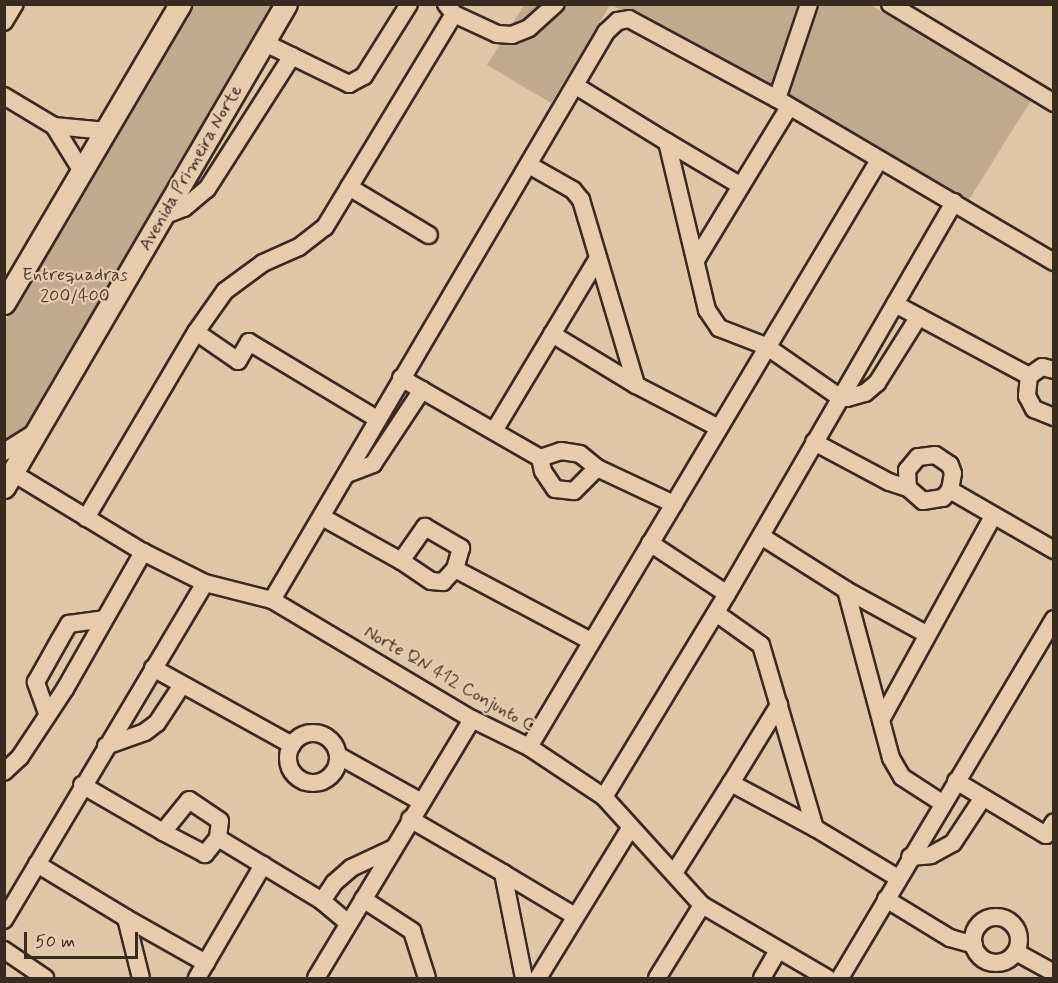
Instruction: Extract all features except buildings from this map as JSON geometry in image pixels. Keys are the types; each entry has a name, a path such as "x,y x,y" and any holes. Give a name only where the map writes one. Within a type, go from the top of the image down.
{"main road":[{"path":"4,303 83,173 180,4"},
{"name":"Avenida Primeira Norte","path":"9,480 286,4"}],"street":[{"path":"4,22 15,4"},
{"path":"263,42 349,84 357,82 409,4"},
{"path":"86,518 196,332 235,281 263,263 298,247 325,228 450,9 498,34 512,35 529,28 556,4"},
{"path":"696,260 741,186 783,103 809,4"},
{"path":"890,4 1053,103"},
{"path":"272,600 606,32 618,21 628,19 783,103 1053,262"},
{"path":"163,216 184,208 207,189 292,56"},
{"path":"576,86 741,186"},
{"path":"4,96 54,126 107,131"},
{"path":"54,126 83,173"},
{"path":"666,142 712,321 719,328 766,346 839,397 857,397 877,383 918,318"},
{"path":"529,747 766,346 879,160"},
{"path":"529,165 578,195 636,385"},
{"path":"348,187 429,235"},
{"path":"604,797 716,613 839,397 954,202"},
{"path":"494,431 598,258"},
{"path":"895,304 1029,376"},
{"path":"196,332 238,361 249,342 377,419"},
{"path":"552,334 636,385 718,428"},
{"path":"1029,376 1042,367 1053,370"},
{"path":"1029,376 1030,404 1053,417"},
{"path":"401,378 540,458 547,481 564,493 580,487 597,468"},
{"path":"347,474 372,464 422,390"},
{"path":"4,452 37,432"},
{"path":"814,442 889,482 908,488 923,501 933,502 950,490 953,473 950,465 943,459 927,455 918,457 907,470 908,488"},
{"path":"540,458 571,451 597,468 674,504"},
{"name":"Norte QN 412 Conjunto C","path":"9,480 86,518 143,552 205,583 272,600 472,719 529,747 604,797 702,905 777,952 827,978"},
{"path":"950,490 1053,550"},
{"path":"881,720 926,634 993,516"},
{"path":"322,517 401,561 431,581 443,582 455,568 461,548 428,527 420,529 401,561"},
{"path":"761,536 846,590 926,634"},
{"path":"650,543 727,594"},
{"path":"4,772 25,750 143,552"},
{"path":"455,568 591,641"},
{"path":"4,920 82,785 205,583"},
{"path":"846,590 891,758 902,777 942,803"},
{"path":"716,613 760,645 815,828"},
{"path":"47,713 36,682 59,640 69,624 104,619"},
{"path":"840,978 1053,619"},
{"path":"153,668 292,745"},
{"path":"106,746 145,732 157,723 182,685"},
{"path":"674,873 779,705"},
{"path":"316,978 420,801 472,719"},
{"path":"309,733 320,733 336,746 339,756 332,776 313,783 302,781 289,765 292,745 309,733"},
{"path":"339,756 420,801"},
{"path":"956,780 982,799 1051,833"},
{"path":"731,783 815,828 898,878"},
{"path":"82,785 163,832 205,854 218,838 220,821 192,800 186,802 163,832"},
{"path":"910,857 931,855 953,843 982,799"},
{"path":"410,819 575,916"},
{"path":"538,978 631,827"},
{"path":"218,838 322,901 348,923"},
{"path":"322,901 347,872 392,849"},
{"path":"37,864 206,963"},
{"path":"197,978 263,865"},
{"path":"502,873 525,978"},
{"path":"363,899 412,931 427,978"},
{"path":"886,899 950,938 974,945 984,960 992,963 1010,959 1016,952 1018,933 1005,918 985,919 978,926 974,945"},
{"path":"657,978 702,905"},
{"path":"126,918 141,978"},
{"path":"4,950 45,978"},
{"path":"762,978 777,952"},
{"path":"1016,952 1053,973"}],"green space":[{"path":"815,4 870,5 1032,99 965,206 781,100"},
{"name":"Entrequadras 200/400","path":"192,5 291,5 5,490 5,321"},
{"path":"524,5 610,5 551,103 487,65"},
{"path":"612,5 805,5 773,96"}]}
